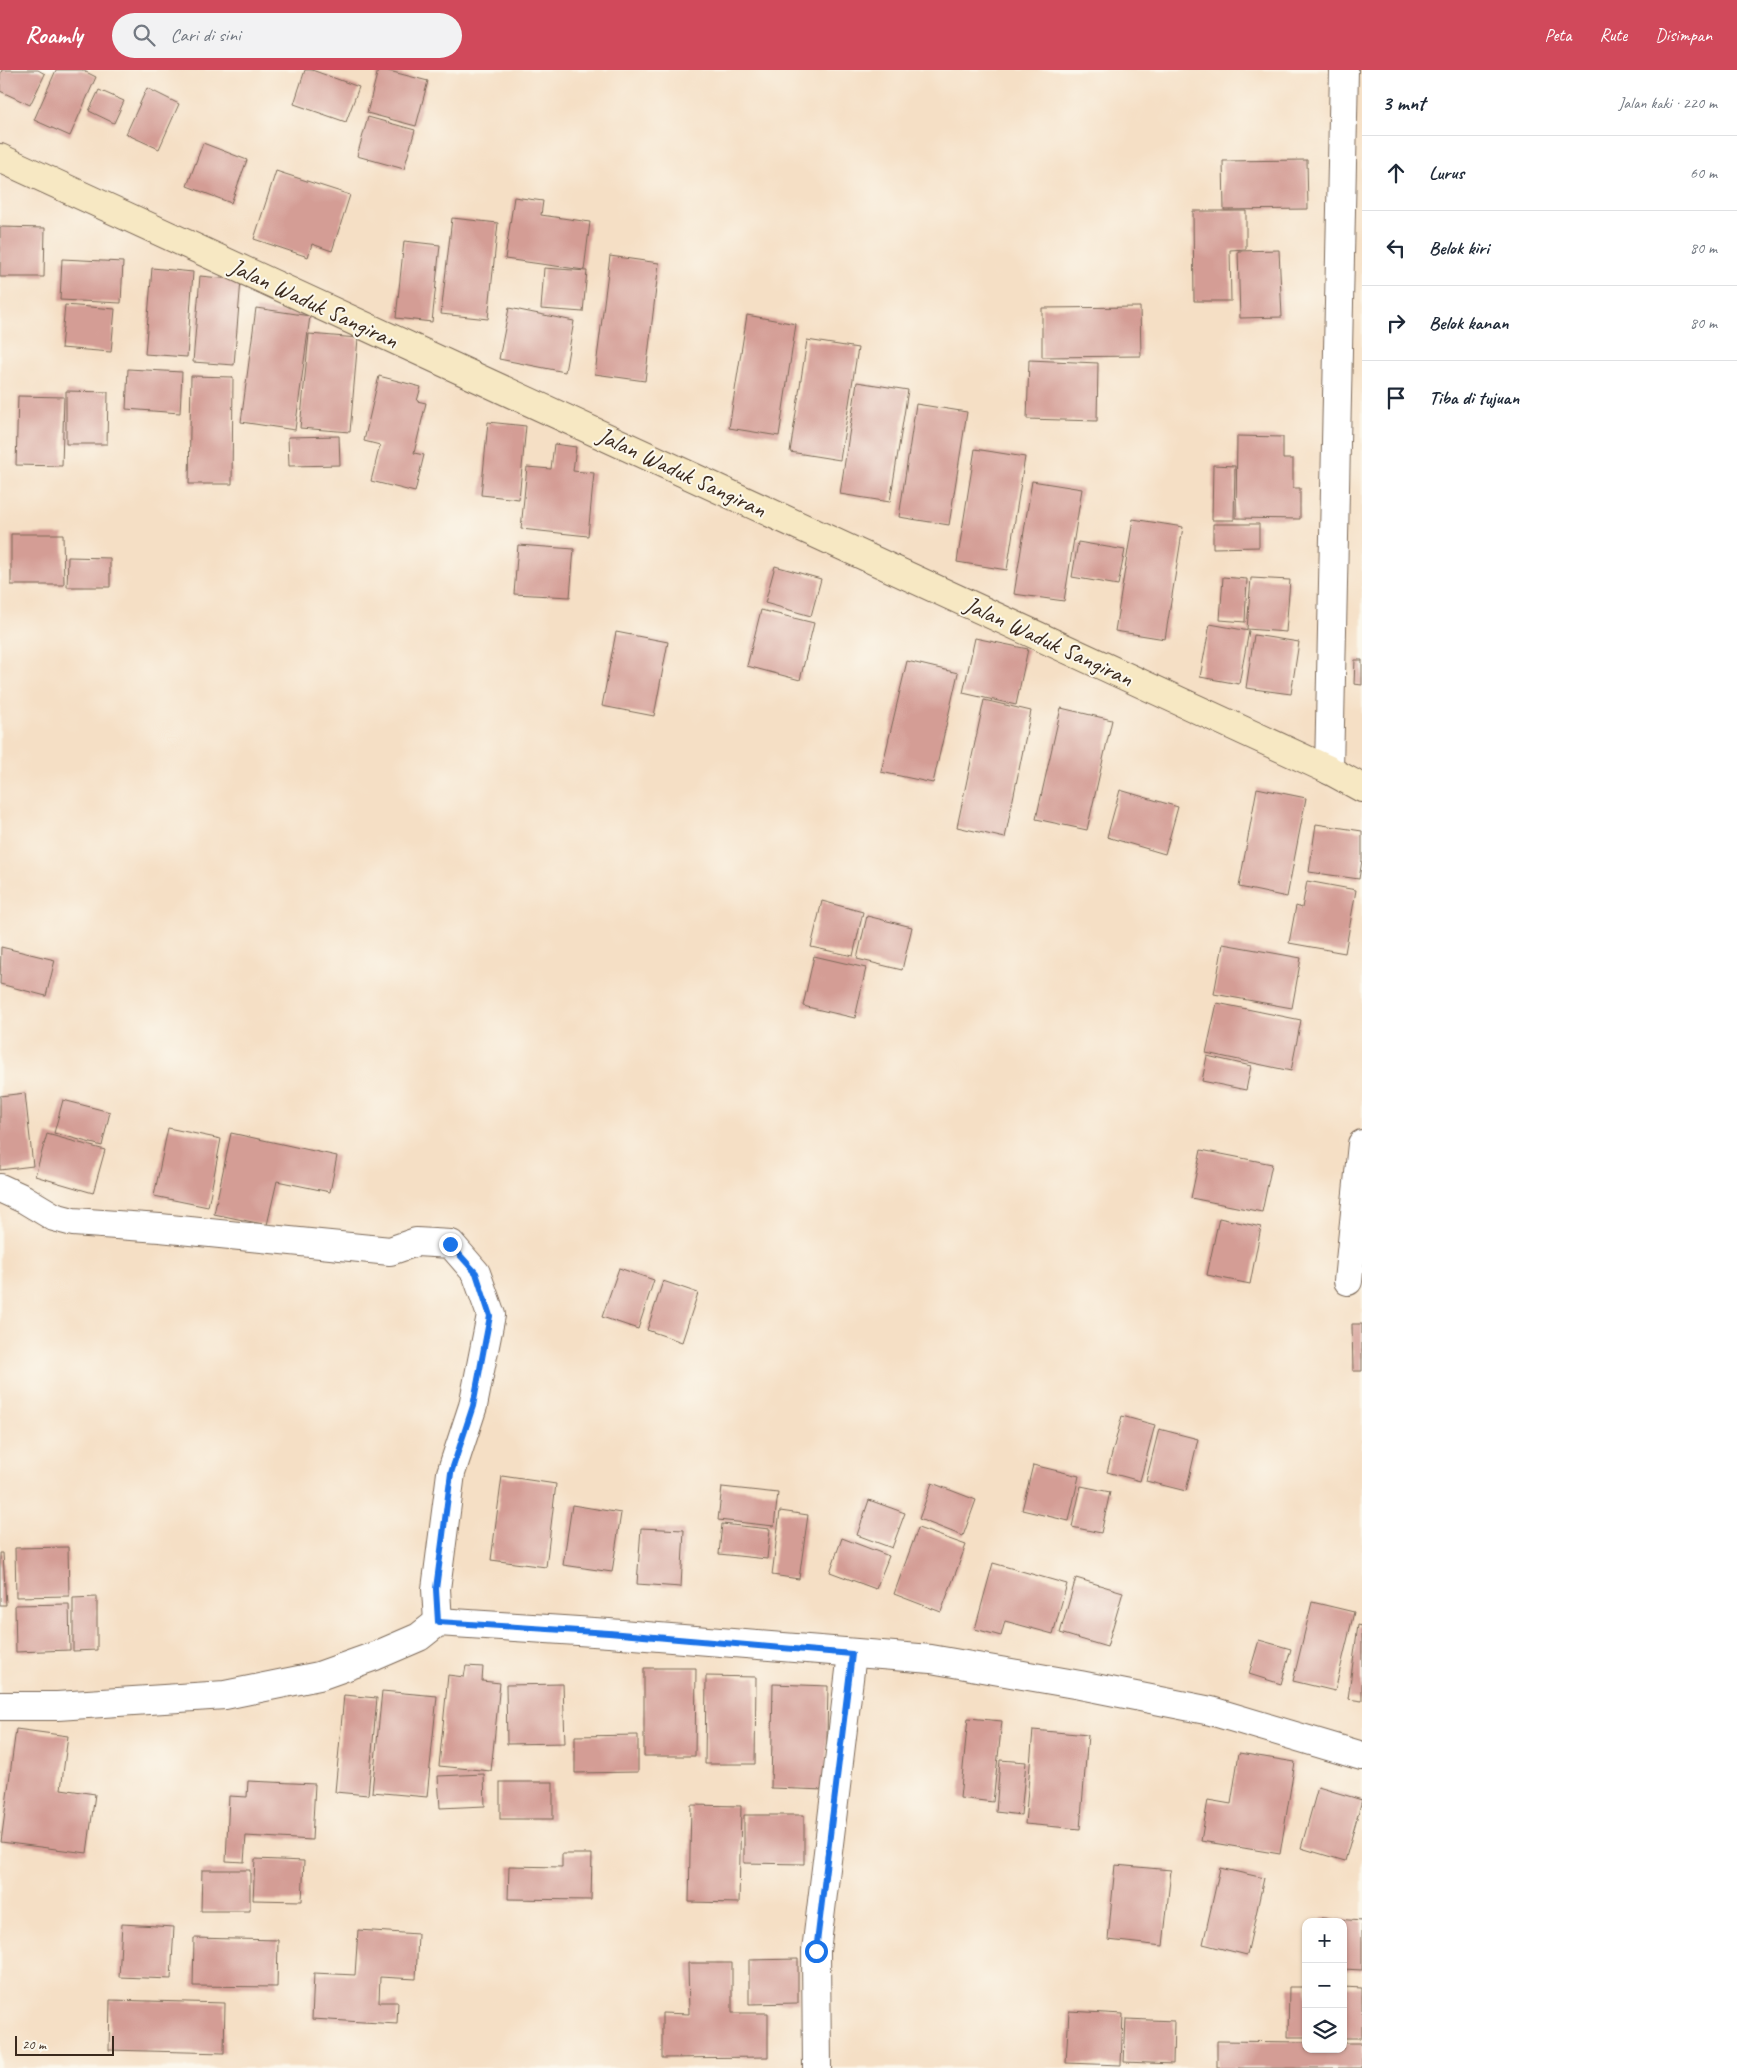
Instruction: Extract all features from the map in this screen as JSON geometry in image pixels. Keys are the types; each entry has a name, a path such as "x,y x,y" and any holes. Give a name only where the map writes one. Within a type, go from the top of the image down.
{"street":[{"path":"1329,770 1352,173 1344,70"},
{"name":"Jalan Waduk Sangiran","path":"0,158 1329,770 1362,788"},
{"path":"1348,1281 1362,1144"},
{"path":"0,1188 24,1199 54,1217 73,1222 160,1228 390,1252 416,1242 450,1244 476,1273 490,1316 473,1406 451,1473 436,1589 438,1622"},
{"path":"0,1706 57,1706 226,1695 319,1676 375,1656 420,1637 438,1622 619,1634 931,1659 1211,1711 1362,1756"},
{"path":"817,2068 816,1951 852,1654"}],"building":[{"path":"2,70 38,70 45,74 30,105 0,91 0,75"},
{"path":"56,70 82,70 96,77 70,136 34,120"},
{"path":"305,70 312,70 359,87 346,122 294,104"},
{"path":"378,70 385,70 428,81 416,126 367,113"},
{"path":"147,88 179,104 159,149 126,134"},
{"path":"99,90 124,101 114,123 89,111"},
{"path":"368,117 415,130 404,169 357,156"},
{"path":"203,143 247,160 231,203 187,186"},
{"path":"1307,160 1308,209 1224,210 1223,161"},
{"path":"276,171 350,195 332,251 312,244 308,257 254,239"},
{"path":"514,197 543,201 541,215 590,222 584,270 505,259"},
{"path":"1193,211 1246,211 1246,249 1230,250 1231,301 1194,301"},
{"path":"452,218 498,223 488,319 441,314"},
{"path":"0,227 45,228 44,277 0,277"},
{"path":"404,241 440,245 432,322 396,318"},
{"path":"1279,250 1282,317 1240,318 1238,251"},
{"path":"610,256 659,263 645,381 595,374"},
{"path":"62,259 123,262 121,303 60,300"},
{"path":"152,268 193,272 187,357 145,354"},
{"path":"544,268 587,271 583,312 541,309"},
{"path":"200,276 241,280 234,365 193,362"},
{"path":"65,305 115,309 111,352 61,348"},
{"path":"1140,307 1141,356 1042,357 1042,308"},
{"path":"256,308 310,316 295,430 241,422"},
{"path":"509,308 574,321 565,372 499,359"},
{"path":"747,315 796,324 779,436 729,428"},
{"path":"309,334 358,338 350,432 300,428"},
{"path":"807,340 858,348 840,460 790,452"},
{"path":"1029,360 1098,363 1097,421 1027,419"},
{"path":"128,369 182,372 180,413 126,409"},
{"path":"191,376 233,377 232,484 189,484"},
{"path":"379,376 421,387 417,401 426,403 414,453 424,455 415,492 371,481 380,445 364,441"},
{"path":"857,382 908,390 890,502 840,494"},
{"path":"66,391 108,392 107,444 66,444"},
{"path":"18,396 64,397 62,466 16,465"},
{"path":"916,404 967,412 949,525 899,517"},
{"path":"488,422 526,426 519,499 481,495"},
{"path":"339,436 340,465 289,466 288,437"},
{"path":"1237,436 1283,437 1283,459 1293,459 1293,488 1300,488 1300,519 1236,518"},
{"path":"554,444 576,447 573,471 594,473 588,536 521,529 527,467 551,469"},
{"path":"975,449 1025,457 1007,570 957,562"},
{"path":"1213,465 1235,466 1234,520 1212,520"},
{"path":"1032,481 1082,489 1064,601 1014,594"},
{"path":"1133,519 1183,527 1165,639 1115,631"},
{"path":"1213,524 1259,524 1259,547 1213,548"},
{"path":"11,534 63,534 64,585 11,585"},
{"path":"1078,542 1125,550 1118,585 1072,577"},
{"path":"518,545 574,549 570,597 514,594"},
{"path":"68,557 110,558 110,587 67,587"},
{"path":"775,566 821,579 811,616 765,603"},
{"path":"1223,577 1247,579 1245,622 1220,620"},
{"path":"1251,578 1290,580 1286,632 1247,629"},
{"path":"761,610 814,623 800,680 747,666"},
{"path":"1210,624 1249,631 1239,684 1200,677"},
{"path":"616,632 668,642 654,716 602,706"},
{"path":"1254,635 1299,642 1291,694 1246,688"},
{"path":"975,638 1028,649 1016,705 963,693"},
{"path":"1355,660 1362,660 1362,685 1354,684"},
{"path":"907,661 958,673 933,783 881,772"},
{"path":"984,700 1031,711 1005,838 957,827"},
{"path":"1061,708 1112,720 1087,830 1036,819"},
{"path":"1257,788 1306,798 1287,897 1239,887"},
{"path":"1120,790 1178,807 1165,854 1107,837"},
{"path":"1316,824 1362,831 1362,860 1359,879 1309,872"},
{"path":"1307,881 1356,890 1345,953 1289,943 1296,906 1302,908"},
{"path":"822,901 863,912 853,956 811,947"},
{"path":"867,916 912,927 902,970 857,959"},
{"path":"1223,944 1301,958 1292,1008 1214,994"},
{"path":"1,947 55,960 46,996 0,984"},
{"path":"814,956 866,968 855,1018 803,1006"},
{"path":"1217,1003 1301,1020 1291,1071 1206,1053"},
{"path":"1207,1056 1251,1066 1246,1090 1202,1081"},
{"path":"25,1093 33,1166 0,1170 0,1096"},
{"path":"63,1100 110,1112 102,1146 54,1133"},
{"path":"168,1128 221,1139 208,1207 154,1196"},
{"path":"231,1133 337,1156 330,1192 277,1181 267,1225 214,1214"},
{"path":"47,1134 105,1150 93,1193 35,1176"},
{"path":"1201,1150 1272,1164 1262,1212 1191,1198"},
{"path":"1219,1218 1261,1227 1250,1284 1207,1275"},
{"path":"619,1268 654,1280 638,1329 602,1317"},
{"path":"663,1281 698,1293 682,1342 647,1330"},
{"path":"1352,1324 1362,1324 1362,1371 1353,1371"},
{"path":"1122,1416 1155,1425 1140,1481 1107,1472"},
{"path":"1159,1429 1198,1439 1186,1491 1146,1481"},
{"path":"1033,1465 1079,1476 1069,1521 1022,1510"},
{"path":"502,1476 556,1484 546,1567 491,1560"},
{"path":"932,1483 976,1500 963,1536 919,1519"},
{"path":"1081,1486 1110,1492 1101,1533 1072,1527"},
{"path":"722,1487 778,1493 774,1526 718,1520"},
{"path":"869,1500 905,1513 892,1548 857,1535"},
{"path":"572,1505 621,1513 612,1572 563,1565"},
{"path":"780,1511 808,1515 799,1579 772,1575"},
{"path":"722,1524 770,1529 767,1559 719,1554"},
{"path":"641,1528 684,1530 681,1587 637,1584"},
{"path":"918,1528 966,1545 941,1612 894,1594"},
{"path":"842,1538 889,1556 876,1589 830,1572"},
{"path":"68,1547 69,1596 16,1597 15,1548"},
{"path":"0,1553 3,1553 6,1605 0,1605"},
{"path":"993,1563 1067,1584 1053,1634 1005,1621 1001,1636 975,1629"},
{"path":"1076,1578 1123,1592 1107,1647 1060,1633"},
{"path":"97,1597 97,1650 73,1651 73,1598"},
{"path":"1312,1602 1354,1612 1335,1691 1293,1681"},
{"path":"69,1604 70,1650 16,1652 15,1605"},
{"path":"1358,1625 1362,1626 1362,1701 1348,1699"},
{"path":"1259,1640 1291,1649 1281,1684 1249,1674"},
{"path":"466,1666 483,1667 482,1681 500,1683 491,1771 439,1766 448,1675 464,1677"},
{"path":"644,1668 696,1668 695,1756 644,1756"},
{"path":"706,1676 756,1677 755,1764 705,1764"},
{"path":"563,1684 565,1743 507,1744 506,1685"},
{"path":"773,1684 828,1686 826,1790 771,1788"},
{"path":"382,1691 437,1696 427,1797 372,1792"},
{"path":"344,1695 377,1698 368,1795 335,1792"},
{"path":"968,1718 1002,1721 993,1802 960,1798"},
{"path":"16,1729 68,1736 61,1789 95,1794 87,1853 1,1842"},
{"path":"1033,1730 1088,1735 1080,1829 1025,1824"},
{"path":"638,1735 638,1772 575,1773 575,1736"},
{"path":"1239,1753 1295,1762 1280,1854 1201,1841 1208,1800 1231,1804"},
{"path":"1000,1760 1026,1762 1021,1815 996,1812"},
{"path":"484,1774 485,1806 440,1808 438,1776"},
{"path":"248,1781 315,1784 312,1840 246,1836 244,1862 226,1861 229,1796 247,1797"},
{"path":"500,1782 553,1782 553,1819 500,1819"},
{"path":"1318,1787 1362,1800 1345,1861 1301,1848"},
{"path":"691,1805 741,1806 739,1903 689,1902"},
{"path":"744,1815 804,1815 804,1864 744,1863"},
{"path":"562,1854 592,1854 591,1900 508,1899 509,1866 562,1867"},
{"path":"255,1859 304,1861 302,1901 253,1900"},
{"path":"1115,1865 1171,1870 1163,1946 1108,1940"},
{"path":"1220,1868 1264,1878 1247,1955 1203,1944"},
{"path":"202,1870 250,1870 250,1911 201,1911"},
{"path":"1347,1920 1362,1921 1362,1970 1347,1969"},
{"path":"122,1924 174,1927 171,1979 119,1977"},
{"path":"358,1930 418,1934 416,1979 380,1977 379,2002 398,2002 397,2024 312,2019 314,1973 355,1975"},
{"path":"194,1938 278,1940 277,1987 193,1986"},
{"path":"798,1959 798,2003 749,2004 749,1960"},
{"path":"688,1963 732,1963 732,2013 768,2013 768,2057 662,2058 662,2013 689,2014"},
{"path":"1289,1987 1302,1987 1302,2037 1288,2037"},
{"path":"1347,1987 1362,1988 1362,2038 1347,2038"},
{"path":"110,2000 225,2003 224,2053 109,2050"},
{"path":"1069,2011 1123,2014 1121,2065 1066,2063"},
{"path":"1126,2019 1174,2021 1173,2064 1124,2062"},
{"path":"1217,2041 1302,2042 1302,2053 1347,2053 1347,2043 1362,2043 1362,2068 1217,2068"}],"route":[{"path":"450,1244 476,1273 490,1316 473,1406 451,1473 436,1589 438,1622 609,1633 852,1654 816,1951"}]}
